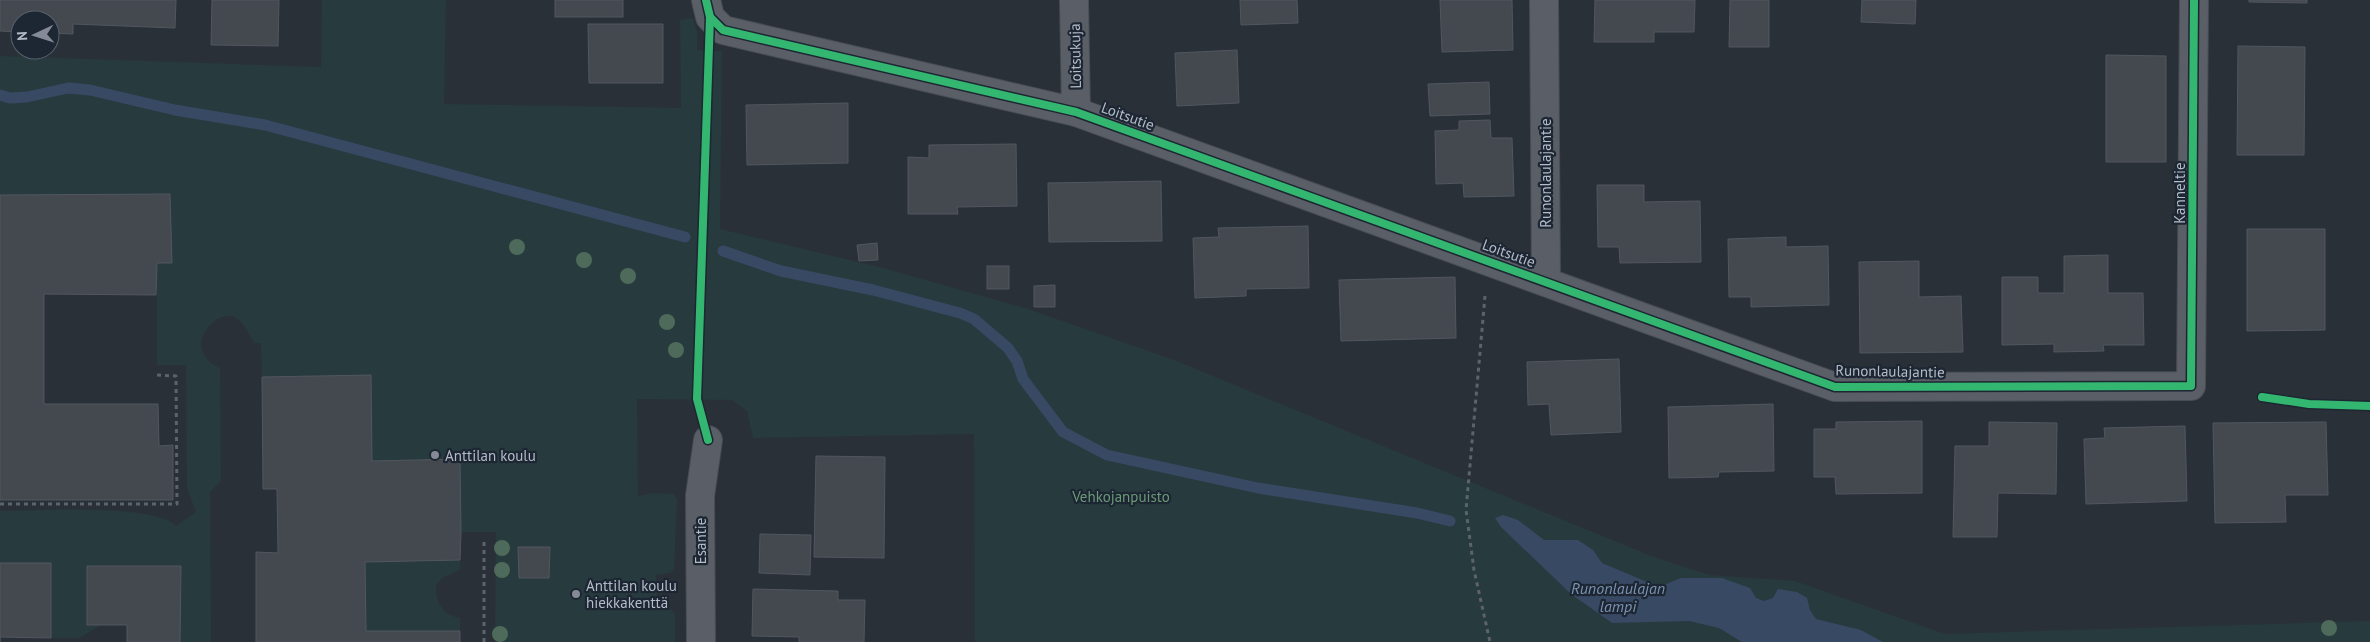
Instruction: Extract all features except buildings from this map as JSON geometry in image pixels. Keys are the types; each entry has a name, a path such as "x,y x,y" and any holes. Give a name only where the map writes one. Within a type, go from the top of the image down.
{"street":[{"name":"Loitsutie","path":"706,0 710,17 723,30 1076,112 1546,281"},
{"name":"Loitsukuja","path":"1074,0 1076,112"},
{"name":"Runonlaulajantie","path":"1544,0 1546,281 1835,387 2191,386"},
{"name":"Kanneltie","path":"2191,386 2194,0"},
{"name":"Esantie","path":"701,642 700,496 708,440"}],"path":[{"path":"1488,260 1466,510 1474,570 1490,642"},
{"path":"0,504 177,504 176,376 157,375"},
{"path":"484,542 484,642"}],"green space":[{"name":"Vehkojanpuisto","path":"322,0 446,0 444,104 681,108 680,20 693,18 697,32 697,50 722,51 720,229 883,268 1028,309 1174,360 1651,556 1709,575 1795,581 1945,634 2370,621 2370,642 975,642 974,434 753,438 747,411 732,400 637,399 638,496 653,493 674,494 677,500 674,569 670,573 656,575 657,609 665,606 675,613 675,642 495,642 496,532 461,532 372,461 371,375 262,377 261,343 254,343 243,324 234,316 221,317 213,322 205,331 201,342 203,354 211,363 220,368 221,481 210,492 211,642 180,642 180,566 87,566 87,624 101,625 80,638 51,638 51,563 0,563 0,511 120,511 145,514 164,519 176,526 196,512 187,488 186,365 157,365 157,263 170,194 0,195 0,56 10,56 10,60 60,60 60,58 321,67"},
{"path":"460,560 460,570 442,578 436,585 437,597 441,606 448,614 460,618 460,631 366,631 365,562"}],"water":[{"name":"Runonlaulajan lampi","path":"1503,515 1518,520 1544,540 1578,540 1593,550 1602,563 1659,587 1681,578 1722,578 1750,588 1756,598 1764,601 1773,598 1778,589 1797,592 1807,598 1810,610 1816,619 1861,630 1883,642 1742,642 1719,628 1689,621 1612,623 1571,594 1501,527 1495,518"}],"waterway":[{"path":"0,95 10,98 27,97 68,88 90,90 175,110 265,125 685,237"},
{"path":"723,251 781,271 873,290 960,313 974,319 1008,348 1017,361 1023,379 1063,432 1107,455 1258,488 1417,513 1450,521"}],"cycle path":[{"path":"706,0 710,17 723,30 1076,112 1835,387 2191,386 2194,0"},
{"path":"708,440 697,399 710,17"},
{"path":"2262,397 2309,404 2370,406"}],"place":[{"name":"Anttilan koulu","path":"435,455"},
{"name":"Anttilan koulu hiekkakenttä","path":"576,594"}]}
